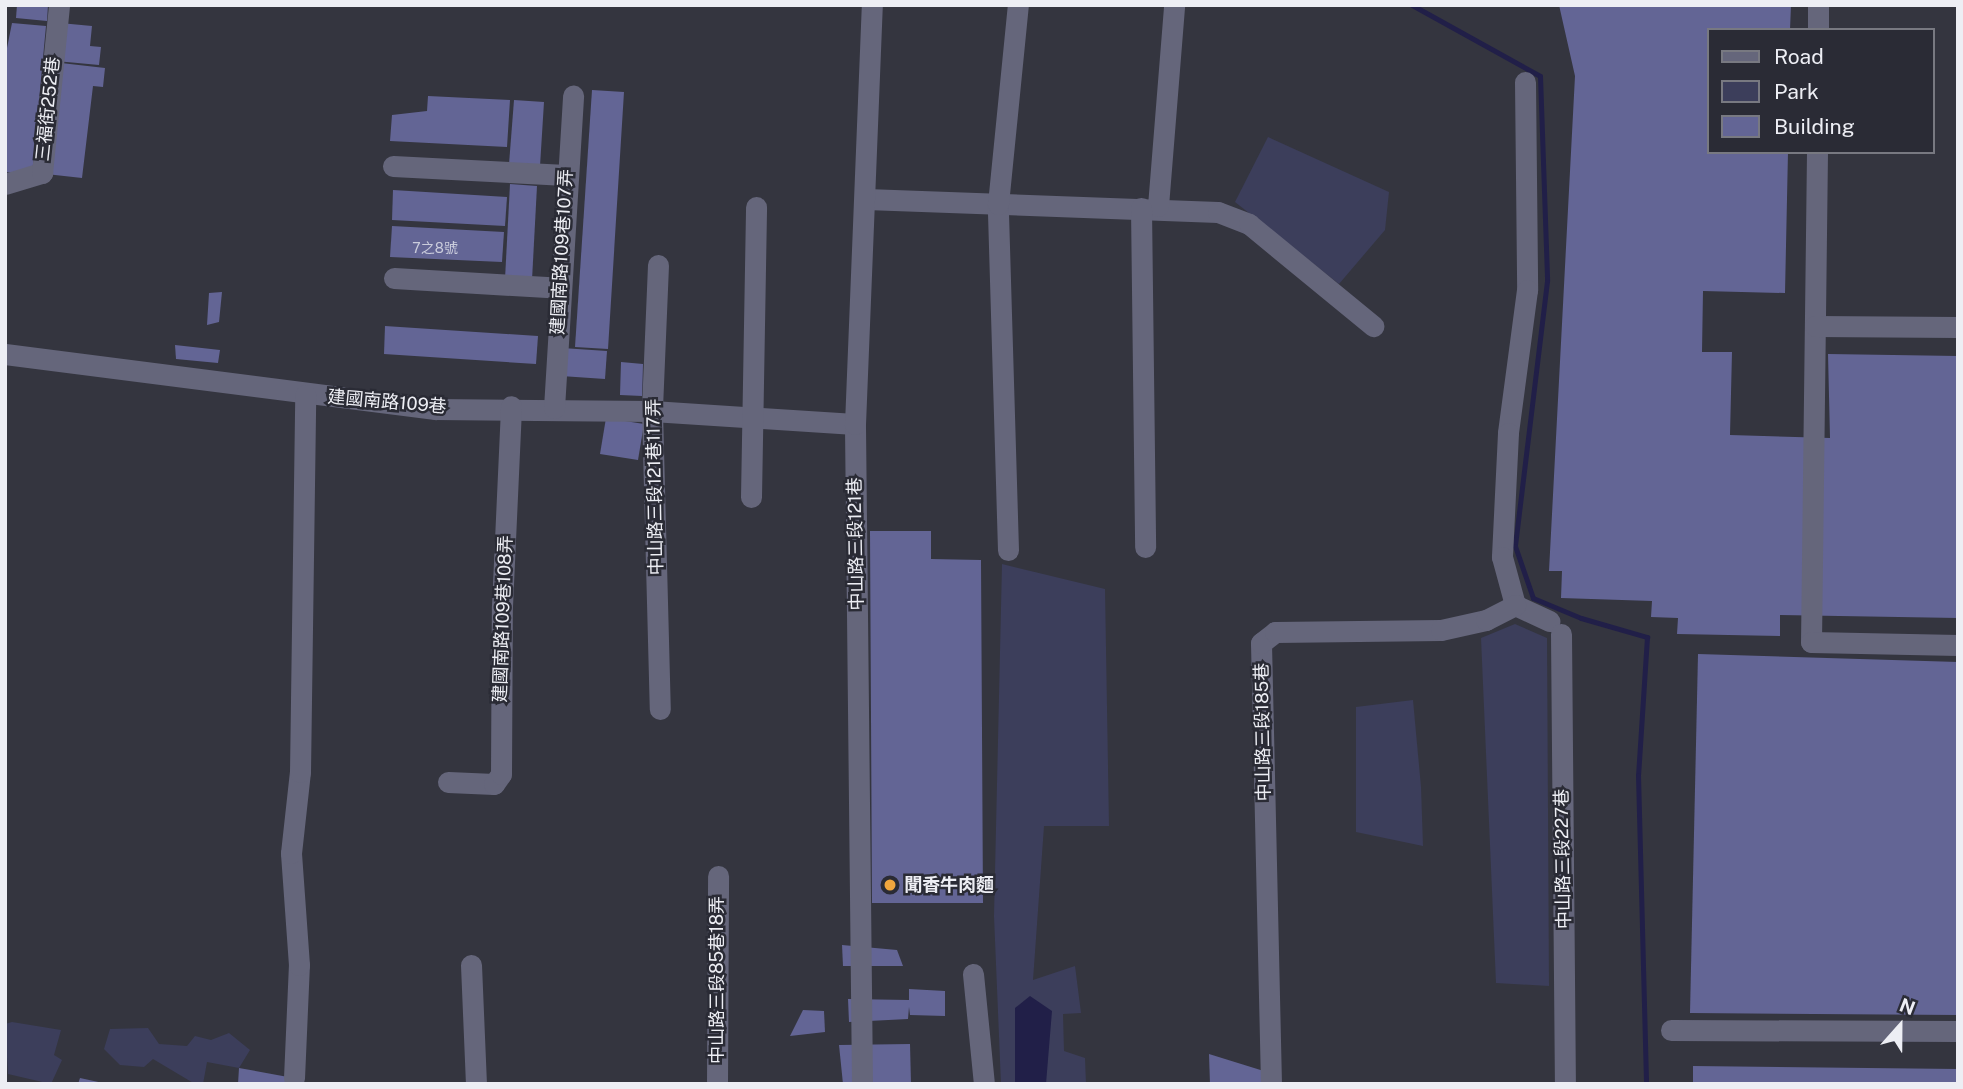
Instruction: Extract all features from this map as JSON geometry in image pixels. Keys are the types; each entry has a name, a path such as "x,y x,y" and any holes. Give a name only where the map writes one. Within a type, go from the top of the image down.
{"street":[{"name":"三福街252巷","path":"5,184 42,173 58,5"},
{"name":"中山路三段121巷","path":"862,1084 855,424 873,5"},
{"path":"1008,550 998,204 1017,5"},
{"path":"1145,547 1149,207 1174,5"},
{"path":"1818,5 1818,28"},
{"path":"1515,605 1502,556 1501,515 1527,290 1525,82"},
{"name":"建國南路109巷107弄","path":"554,408 566,175 573,96"},
{"path":"1817,154 1811,642 1958,645"},
{"path":"393,166 566,175"},
{"path":"866,199 1149,207 1218,212 1249,224 1373,326"},
{"path":"751,497 749,418 756,207"},
{"name":"中山路三段121巷117弄","path":"658,265 652,411 660,709"},
{"path":"394,278 560,288"},
{"path":"1815,326 1958,327"},
{"name":"建國南路109巷","path":"5,354 305,395 435,409 511,406 652,411 855,424"},
{"path":"294,1078 299,965 291,853 300,772 305,395"},
{"name":"建國南路109巷108弄","path":"448,782 494,784 501,774 502,606 511,406"},
{"name":"中山路三段227巷","path":"1515,605 1555,627 1565,1084"},
{"name":"中山路三段185巷","path":"1272,1084 1261,643 1275,632 1441,630 1486,620 1515,605"},
{"name":"中山路三段85巷18弄","path":"717,1084 718,876"},
{"path":"471,965 476,1084"},
{"path":"973,974 984,1084"},
{"path":"1671,1030 1958,1031"}],"green space":[{"path":"1268,137 1389,192 1385,230 1339,284 1235,202"},
{"path":"1002,564 1105,589 1109,826 1044,826 1033,980 1075,966 1081,1013 1063,1014 1064,1051 1085,1058 1086,1084 1001,1084 994,916"},
{"path":"1515,624 1547,638 1549,986 1496,983 1481,638"},
{"path":"1413,700 1423,846 1356,832 1356,707"},
{"path":"12,1022 61,1030 54,1055 62,1060 51,1084 8,1074 5,1024"},
{"path":"148,1028 159,1044 187,1046 195,1036 211,1040 229,1033 250,1050 239,1068 207,1062 203,1084 195,1084 153,1059 144,1067 120,1065 104,1049 110,1029"}],"shaded area":[{"path":"1030,996 1052,1011 1046,1084 1015,1084 1015,1008"}],"building":[{"path":"17,5 48,5 47,21 16,18"},
{"path":"1559,5 1791,5 1790,28 1708,28 1708,154 1788,154 1785,293 1703,291 1702,352 1732,352 1730,435 1830,438 1828,354 1958,356 1958,618 1780,615 1780,636 1677,634 1678,618 1651,617 1652,601 1561,598 1562,571 1549,571 1575,76"},
{"path":"12,23 46,26 32,175 5,172 5,58"},
{"path":"60,23 92,26 90,46 101,47 99,65 56,61"},
{"path":"61,63 105,68 103,87 93,86 82,178 46,174"},
{"path":"592,90 624,92 608,349 575,347"},
{"path":"428,96 510,100 507,147 390,141 392,115 427,111"},
{"path":"514,100 544,102 540,166 509,164"},
{"path":"510,184 537,186 532,280 505,279"},
{"path":"393,190 507,197 505,226 392,220"},
{"path":"392,226 504,232 502,262 390,257"},
{"path":"222,292 219,322 207,325 209,293"},
{"path":"385,326 538,336 536,364 384,354"},
{"path":"175,345 220,350 218,363 176,359"},
{"path":"562,348 607,351 605,379 561,376"},
{"path":"621,362 643,364 642,396 620,395"},
{"path":"606,418 644,424 638,460 600,454"},
{"path":"870,531 931,531 931,559 981,560 983,903 872,903"},
{"path":"1698,654 1958,662 1958,1015 1690,1013"},
{"path":"842,945 897,950 903,966 843,966"},
{"path":"909,989 945,991 945,1016 910,1015 909,1007 908,1019 849,1022 848,999 909,1000"},
{"path":"803,1010 824,1011 825,1032 790,1036"},
{"path":"910,1044 911,1084 843,1084 839,1045"},
{"path":"1209,1054 1267,1072 1268,1084 1210,1084"},
{"path":"1693,1066 1958,1069 1958,1084 1693,1084"},
{"path":"239,1068 288,1077 287,1084 238,1084"},
{"path":"80,1078 103,1083 103,1084 78,1084"}],"waterway":[{"path":"1412,5 1540,76 1547,281 1515,546 1533,598 1581,618 1647,637 1638,775 1646,1084"}],"place":[{"name":"聞香牛肉麵","path":"890,885"}]}
